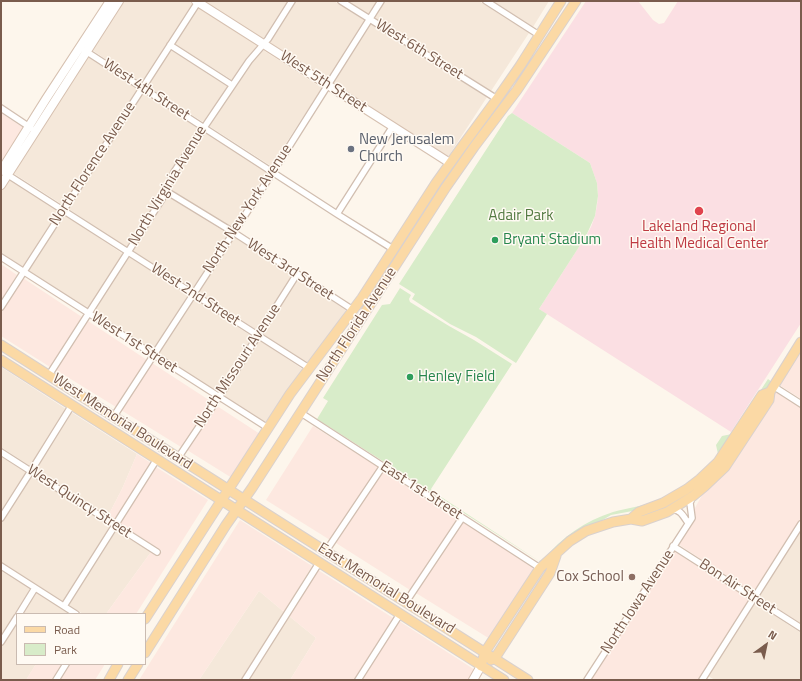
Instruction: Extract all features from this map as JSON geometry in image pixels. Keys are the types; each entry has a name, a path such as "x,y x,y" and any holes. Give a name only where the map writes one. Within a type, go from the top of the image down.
{"main road":[{"name":"North Florida Avenue","path":"146,617 290,394 371,284 450,163 520,66 561,1"},
{"name":"North Florida Avenue","path":"146,651 226,525 289,432 446,188 517,90 576,1"},
{"path":"446,188 450,163"},
{"path":"289,432 294,415 349,330 353,320 353,310"},
{"path":"481,666 484,652 540,568 570,541 586,531 613,522 631,519 642,521 667,512 693,496 725,467 769,400 772,389 801,342"},
{"name":"West Memorial Boulevard","path":"1,345 244,500"},
{"name":"West Memorial Boulevard","path":"1,360 221,501"},
{"path":"631,519 639,512 663,503 687,489 700,479 718,462 762,395 772,389"},
{"name":"East Memorial Boulevard","path":"244,500 528,680"},
{"name":"East Memorial Boulevard","path":"221,501 504,680"},
{"path":"481,666 495,658 550,573 557,554"},
{"path":"109,680 117,665"},
{"path":"128,680 137,665"}],"street":[{"path":"1,185 3,172 83,49 110,1"},
{"path":"83,49 119,1"},
{"name":"North Virginia Avenue","path":"49,375 162,198 174,172 232,85 249,61 268,39 292,1"},
{"name":"West 6th Street","path":"341,1 497,99"},
{"name":"North New York Avenue","path":"114,416 381,1"},
{"path":"486,1 539,35"},
{"name":"West 5th Street","path":"197,2 264,43 450,163"},
{"name":"North Florence Avenue","path":"1,307 197,2"},
{"path":"170,45 232,85"},
{"name":"West 4th Street","path":"83,49 336,214 393,249"},
{"path":"1,108 32,129"},
{"path":"336,214 393,126"},
{"name":"West 2nd Street","path":"3,172 309,368"},
{"name":"West 3rd Street","path":"166,191 233,232 353,310"},
{"name":"West 1st Street","path":"1,257 268,428"},
{"name":"North Missouri Avenue","path":"178,458 219,397 297,274"},
{"path":"772,389 801,404"},
{"path":"1,518 72,405"},
{"name":"East 1st Street","path":"301,413 540,568"},
{"name":"West Quincy Street","path":"1,452 158,552"},
{"path":"64,606 157,459"},
{"path":"326,551 383,466"},
{"name":"North Iowa Avenue","path":"587,680 692,518 690,503 693,496"},
{"path":"667,512 675,510 679,511 688,524"},
{"path":"406,602 462,518"},
{"path":"704,679 801,524"},
{"name":"Bon Air Street","path":"673,546 801,628"},
{"path":"245,680 319,562"},
{"path":"1,566 74,613"},
{"path":"20,613 36,588"},
{"path":"358,680 400,614"},
{"path":"1,642 16,619"},
{"path":"56,680 65,665"},
{"path":"472,680 481,666"}],"shaded area":[{"path":"123,1 189,1 193,4 142,83 92,50"},
{"path":"203,1 288,1 264,39"},
{"path":"296,1 334,1 365,21 327,80 269,42"},
{"path":"347,1 377,1 369,15"},
{"path":"385,1 479,1 529,33 491,91 374,18"},
{"path":"493,1 549,1 533,27"},
{"name":"Lakeland Regional Health Medical Center","path":"586,1 638,1 653,20 659,24 664,23 678,1 801,1 801,323 731,432 539,309 591,227 597,205 597,183 590,163 512,113"},
{"path":"198,7 257,46 232,80 175,44"},
{"path":"370,24 487,97 448,157 332,83"},
{"path":"171,50 228,87 203,122 147,86"},
{"path":"263,50 322,88 271,166 209,126 252,63"},
{"path":"88,56 138,89 63,205 13,173"},
{"path":"143,92 199,129 171,170 160,197 127,248 69,209"},
{"path":"1,113 24,128 1,165"},
{"path":"205,132 267,172 231,227 170,189 177,173"},
{"path":"9,179 59,211 23,267 1,252 1,191"},
{"path":"167,196 228,234 192,289 133,251"},
{"path":"65,215 123,254 88,309 28,270"},
{"path":"234,237 292,276 257,330 198,292"},
{"path":"129,257 188,295 153,350 93,312"},
{"path":"1,264 17,275 1,301"},
{"path":"23,278 82,317 50,367 1,336 1,313"},
{"path":"298,279 346,310 309,364 263,334"},
{"path":"194,299 253,337 218,392 158,354"},
{"path":"88,321 147,360 116,407 56,370"},
{"path":"259,340 304,370 267,423 224,396"},
{"path":"801,348 801,399 778,384"},
{"path":"152,363 212,402 181,447 121,410"},
{"path":"1,367 66,409 30,466 1,447"},
{"path":"774,391 801,408 801,518 753,593 678,544 691,515 711,479"},
{"path":"217,406 260,434 232,478 187,450"},
{"path":"71,412 137,454 122,489 108,516 36,470"},
{"path":"313,426 378,467 330,540 266,500"},
{"path":"137,454 151,463 115,520 108,516 122,489"},
{"path":"1,456 27,473 1,512"},
{"path":"156,467 208,500 137,613 107,613 151,552 158,557 162,551 120,524"},
{"path":"383,471 457,519 410,590 336,543"},
{"path":"32,476 105,522 104,525 110,528 63,601 1,562 1,524"},
{"path":"240,520 312,566 284,612 259,591 199,680 139,680"},
{"path":"463,522 536,569 490,639 416,593"},
{"path":"801,530 801,624 759,597"},
{"path":"116,531 151,552 107,613 81,613 69,605"},
{"path":"674,551 749,599 698,680 591,680"},
{"path":"318,570 393,618 354,680 290,680 316,638 289,616"},
{"path":"1,571 31,589 1,636"},
{"path":"259,591 284,612 241,680 199,680"},
{"path":"36,593 67,613 24,613"},
{"path":"755,603 801,633 801,680 715,680 708,676"},
{"path":"289,616 316,638 290,680 249,680"},
{"path":"399,621 475,670 469,680 362,680"},
{"path":"16,625 16,665 35,665 26,680 1,680 1,648"},
{"path":"35,665 61,665 52,680 26,680"},
{"path":"69,665 104,665 95,680 60,680"}],"green space":[{"name":"Adair Park","path":"512,113 590,163 597,183 598,196 595,216 586,236 539,309 547,314 516,363 476,337 450,324 412,299 415,294 399,284 508,116"},
{"name":"Henley Field","path":"400,288 411,295 409,299 410,302 512,364 431,489 539,561 543,560 566,537 593,520 613,512 653,502 675,492 690,482 717,456 716,445 722,436 732,434 768,379 772,382 720,462 654,507 611,515 542,563 317,419 328,401 323,398 382,305 390,304"}],"place":[{"name":"New Jerusalem Church","path":"351,149"},
{"name":"Lakeland Regional Health Medical Center","path":"699,211"},
{"name":"Bryant Stadium","path":"495,240"},
{"name":"Henley Field","path":"410,377"},
{"name":"Cox School","path":"632,577"}]}
